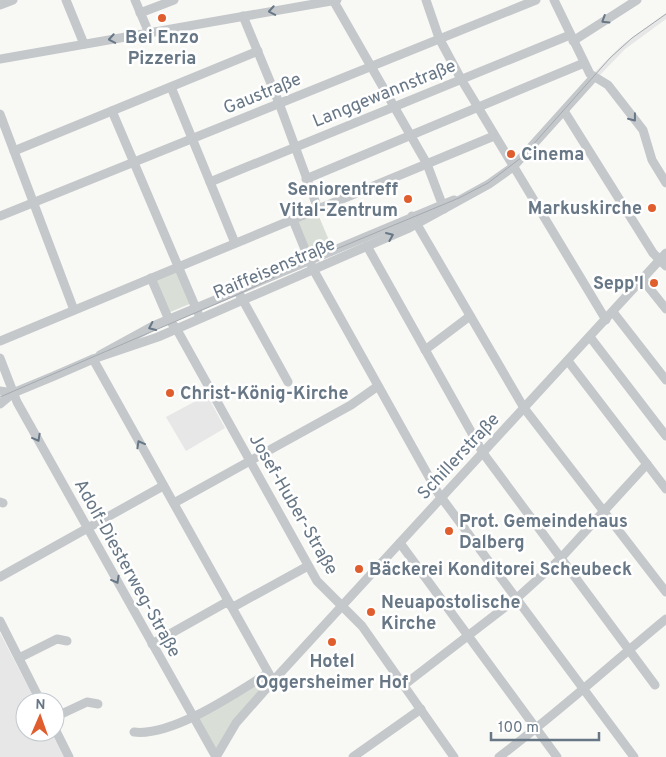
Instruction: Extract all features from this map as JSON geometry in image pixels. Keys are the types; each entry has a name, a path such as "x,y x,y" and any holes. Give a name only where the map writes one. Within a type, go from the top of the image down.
{"street":[{"path":"0,5 13,0"},
{"path":"66,0 84,44"},
{"path":"134,0 149,33"},
{"path":"140,13 174,0"},
{"path":"0,59 335,0 427,164 443,207"},
{"path":"426,0 438,38 461,79 512,167 606,320"},
{"name":"Gaustraße","path":"0,216 536,0"},
{"path":"554,0 584,63 594,77 608,85 643,130 652,160 666,183"},
{"name":"Langgewannstraße","path":"210,182 461,79 571,38 637,0"},
{"path":"243,16 279,103 318,209"},
{"path":"14,151 258,51"},
{"path":"306,179 584,63"},
{"name":"Raiffeisenstraße","path":"0,404 13,393 98,358 130,348 200,318 239,295 309,260 414,220 489,184 512,167 594,77"},
{"path":"171,87 236,243"},
{"path":"112,111 200,318"},
{"path":"564,111 653,253 664,261"},
{"path":"0,114 74,310"},
{"path":"0,341 494,136"},
{"path":"293,220 313,269 442,498 634,757"},
{"path":"414,220 524,408 666,592"},
{"name":"Raiffeisenstraße","path":"98,358 113,346 196,308 313,269 367,246 414,220"},
{"path":"367,246 483,453 628,650 656,685"},
{"name":"Schillerstraße","path":"216,757 236,724 273,681 590,337 606,320 615,315 664,261"},
{"name":"Josef-Huber-Straße","path":"151,278 169,320 176,328 316,581 362,626 454,757"},
{"path":"645,282 666,309"},
{"path":"239,295 288,382"},
{"path":"615,315 666,380"},
{"path":"426,350 470,316"},
{"path":"590,337 666,436"},
{"name":"Adolf-Diesterweg-Straße","path":"0,358 13,393 216,757"},
{"path":"98,358 163,486 273,681"},
{"path":"568,361 666,489"},
{"path":"174,503 351,405 378,386"},
{"path":"0,391 13,393"},
{"path":"404,685 517,598 560,558 647,464"},
{"path":"0,577 163,486"},
{"path":"400,543 557,757"},
{"path":"152,644 225,603 236,606 308,566"},
{"path":"499,757 537,729 582,688 666,619"},
{"path":"0,621 36,692"},
{"path":"19,658 57,639 67,641"},
{"path":"134,732 144,734 167,729 268,672"},
{"path":"65,713 87,702 98,704"},
{"path":"353,757 421,709"},
{"path":"62,742 69,757"}],"shaded area":[{"path":"666,13 666,19 625,49 597,78 592,75 622,45"},
{"path":"317,212 331,245 309,254 296,221"},
{"path":"178,270 192,303 168,313 154,280"},
{"path":"207,395 225,428 186,451 166,417"},
{"path":"0,633 31,692 15,692 15,742 56,742 64,757 0,757"},
{"path":"267,676 270,681 216,753 196,717"}],"tram line":[{"path":"0,397 239,294 310,260 459,198 488,183 522,157 610,58 632,38 666,14"}],"place":[{"name":"Bei Enzo Pizzeria","path":"162,18"},
{"name":"Cinema","path":"511,154"},
{"name":"Seniorentreff Vital-Zentrum","path":"408,199"},
{"name":"Markuskirche","path":"652,208"},
{"name":"Sepp'l","path":"654,283"},
{"name":"Christ-König-Kirche","path":"170,393"},
{"name":"Prot. Gemeindehaus Dalberg","path":"449,531"},
{"name":"Bäckerei Konditorei Scheubeck","path":"359,569"},
{"name":"Neuapostolische Kirche","path":"371,612"},
{"name":"Hotel Oggersheimer Hof","path":"332,642"}]}
